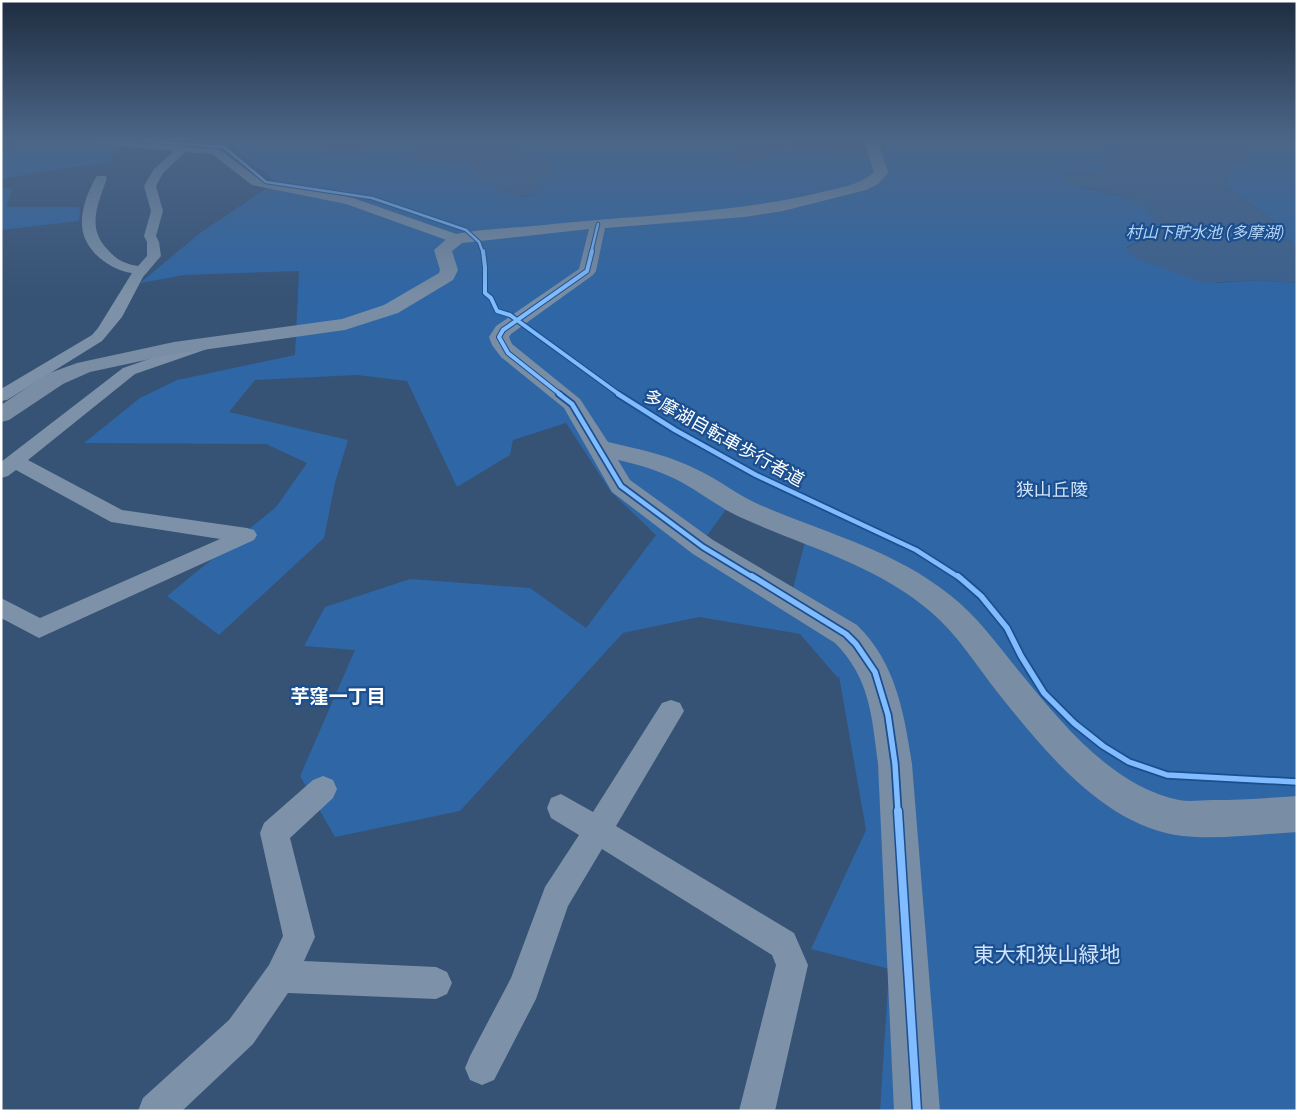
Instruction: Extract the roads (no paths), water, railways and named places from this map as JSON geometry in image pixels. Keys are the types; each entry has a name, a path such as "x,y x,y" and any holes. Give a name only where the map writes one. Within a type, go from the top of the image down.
{"street":[{"path":"96,193 88,226 102,252 122,267 141,270"},
{"path":"1,396 103,332 120,310 136,276 154,256 153,242 150,236 157,211 152,193"},
{"path":"305,193 349,201 456,239 598,224 744,212 783,206 837,193"},
{"path":"598,224 590,267 587,271 503,330 499,337 508,353 572,404 621,486 703,547 846,634 872,665 888,715 895,764 917,1111"},
{"path":"1,415 55,379 84,367 174,348 345,324 391,309 440,282 447,276 449,270 443,250 456,239"},
{"path":"1,607 39,629 247,535 118,517 8,466 129,371 207,344"},
{"path":"599,448 641,457 682,472 747,509 880,565 914,583 941,604 974,639 1045,726 1086,766 1115,790 1146,808 1182,818 1238,818 1297,814"},
{"path":"482,1068 524,987 556,898 671,711"},
{"path":"156,1111 241,1032 280,976 299,937 274,833 323,789"},
{"path":"561,808 782,944 792,965 757,1111"},
{"path":"280,976 436,983"}],"water":[{"path":"501,193 539,193 527,196 504,195"},
{"name":"村山下貯水池 (多摩湖)","path":"1112,193 1235,193 1272,219 1288,240 1297,246 1297,283 1258,280 1204,283 1139,260 1125,249 1144,239 1154,226 1153,215 1133,202"}],"district":[{"name":"芋窪一丁目","path":"338,696"}],"park label":[{"name":"狭山丘陵","path":"1052,490"},
{"name":"東大和狭山緑地","path":"1047,955"}]}
